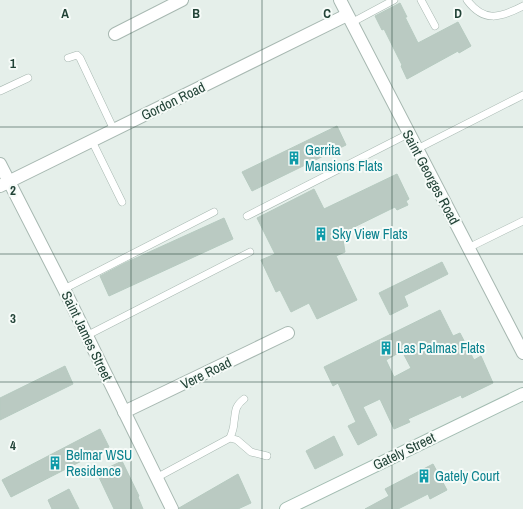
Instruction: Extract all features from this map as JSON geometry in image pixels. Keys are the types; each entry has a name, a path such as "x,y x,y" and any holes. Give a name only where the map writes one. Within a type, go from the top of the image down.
{"street":[{"path":"115,34 182,0"},
{"name":"Saint Georges Road","path":"340,0 523,354"},
{"name":"Gordon Road","path":"4,184 114,130 349,19"},
{"name":"Saint James Street","path":"0,164 4,184 64,289 172,509"},
{"name":"Vere Road","path":"124,412 288,333"},
{"name":"Gately Street","path":"286,509 523,394"}],"lane":[{"path":"349,19 394,0"},
{"path":"421,0 435,26"},
{"path":"466,0 480,13 491,18 508,14 523,6"},
{"path":"68,58 77,55 80,58 114,130"},
{"path":"0,92 28,78"},
{"path":"417,149 523,95"},
{"path":"247,216 408,134"},
{"path":"92,141 122,202"},
{"path":"64,289 214,212"},
{"path":"468,248 523,221"},
{"path":"86,336 250,252"},
{"path":"156,478 230,438 234,428 235,409 244,399"},
{"path":"230,438 237,440 251,452 267,456"}],"building":[{"path":"400,3 418,43 458,22 471,46 459,53 458,51 407,79 401,66 402,65 384,29 382,30 375,16"},
{"name":"Gerrita Mansions Flats","path":"337,126 346,145 252,191 242,172"},
{"path":"397,174 409,199 406,201 408,205 397,210 395,207 342,233 345,252 336,256 357,300 317,319 309,303 291,312 280,290 276,292 261,260 275,254 257,218 314,189 324,209"},
{"path":"224,218 233,239 109,296 100,276"},
{"path":"442,262 448,274 404,296 408,306 390,315 379,293"},
{"path":"440,310 453,336 460,333 474,360 481,356 493,383 462,398 461,395 408,419 410,422 394,429 380,399 363,407 377,435 358,445 348,426 356,422 338,383 333,386 324,367","holes":["402,351 411,368 394,377 386,360"]},
{"path":"65,366 73,384 0,420 0,398"},
{"name":"Belmar WSU Residence","path":"100,429 109,447 11,497 2,480"},
{"path":"334,436 343,455 315,469 306,451"},
{"path":"122,461 139,496 138,497 143,509 114,509 97,473"},
{"name":"Gately Court","path":"433,464 447,490 430,499 428,494 398,509 365,509 389,496 385,489"},
{"path":"238,474 251,503 238,509 179,509 179,508"},
{"path":"69,489 79,509 52,509 48,500"}],"place":[{"name":"Gerrita Mansions Flats","path":"294,158"},
{"name":"Sky View Flats","path":"321,234"},
{"name":"Las Palmas Flats","path":"386,348"},
{"name":"Belmar WSU Residence","path":"55,463"},
{"name":"Gately Court","path":"424,476"}]}
